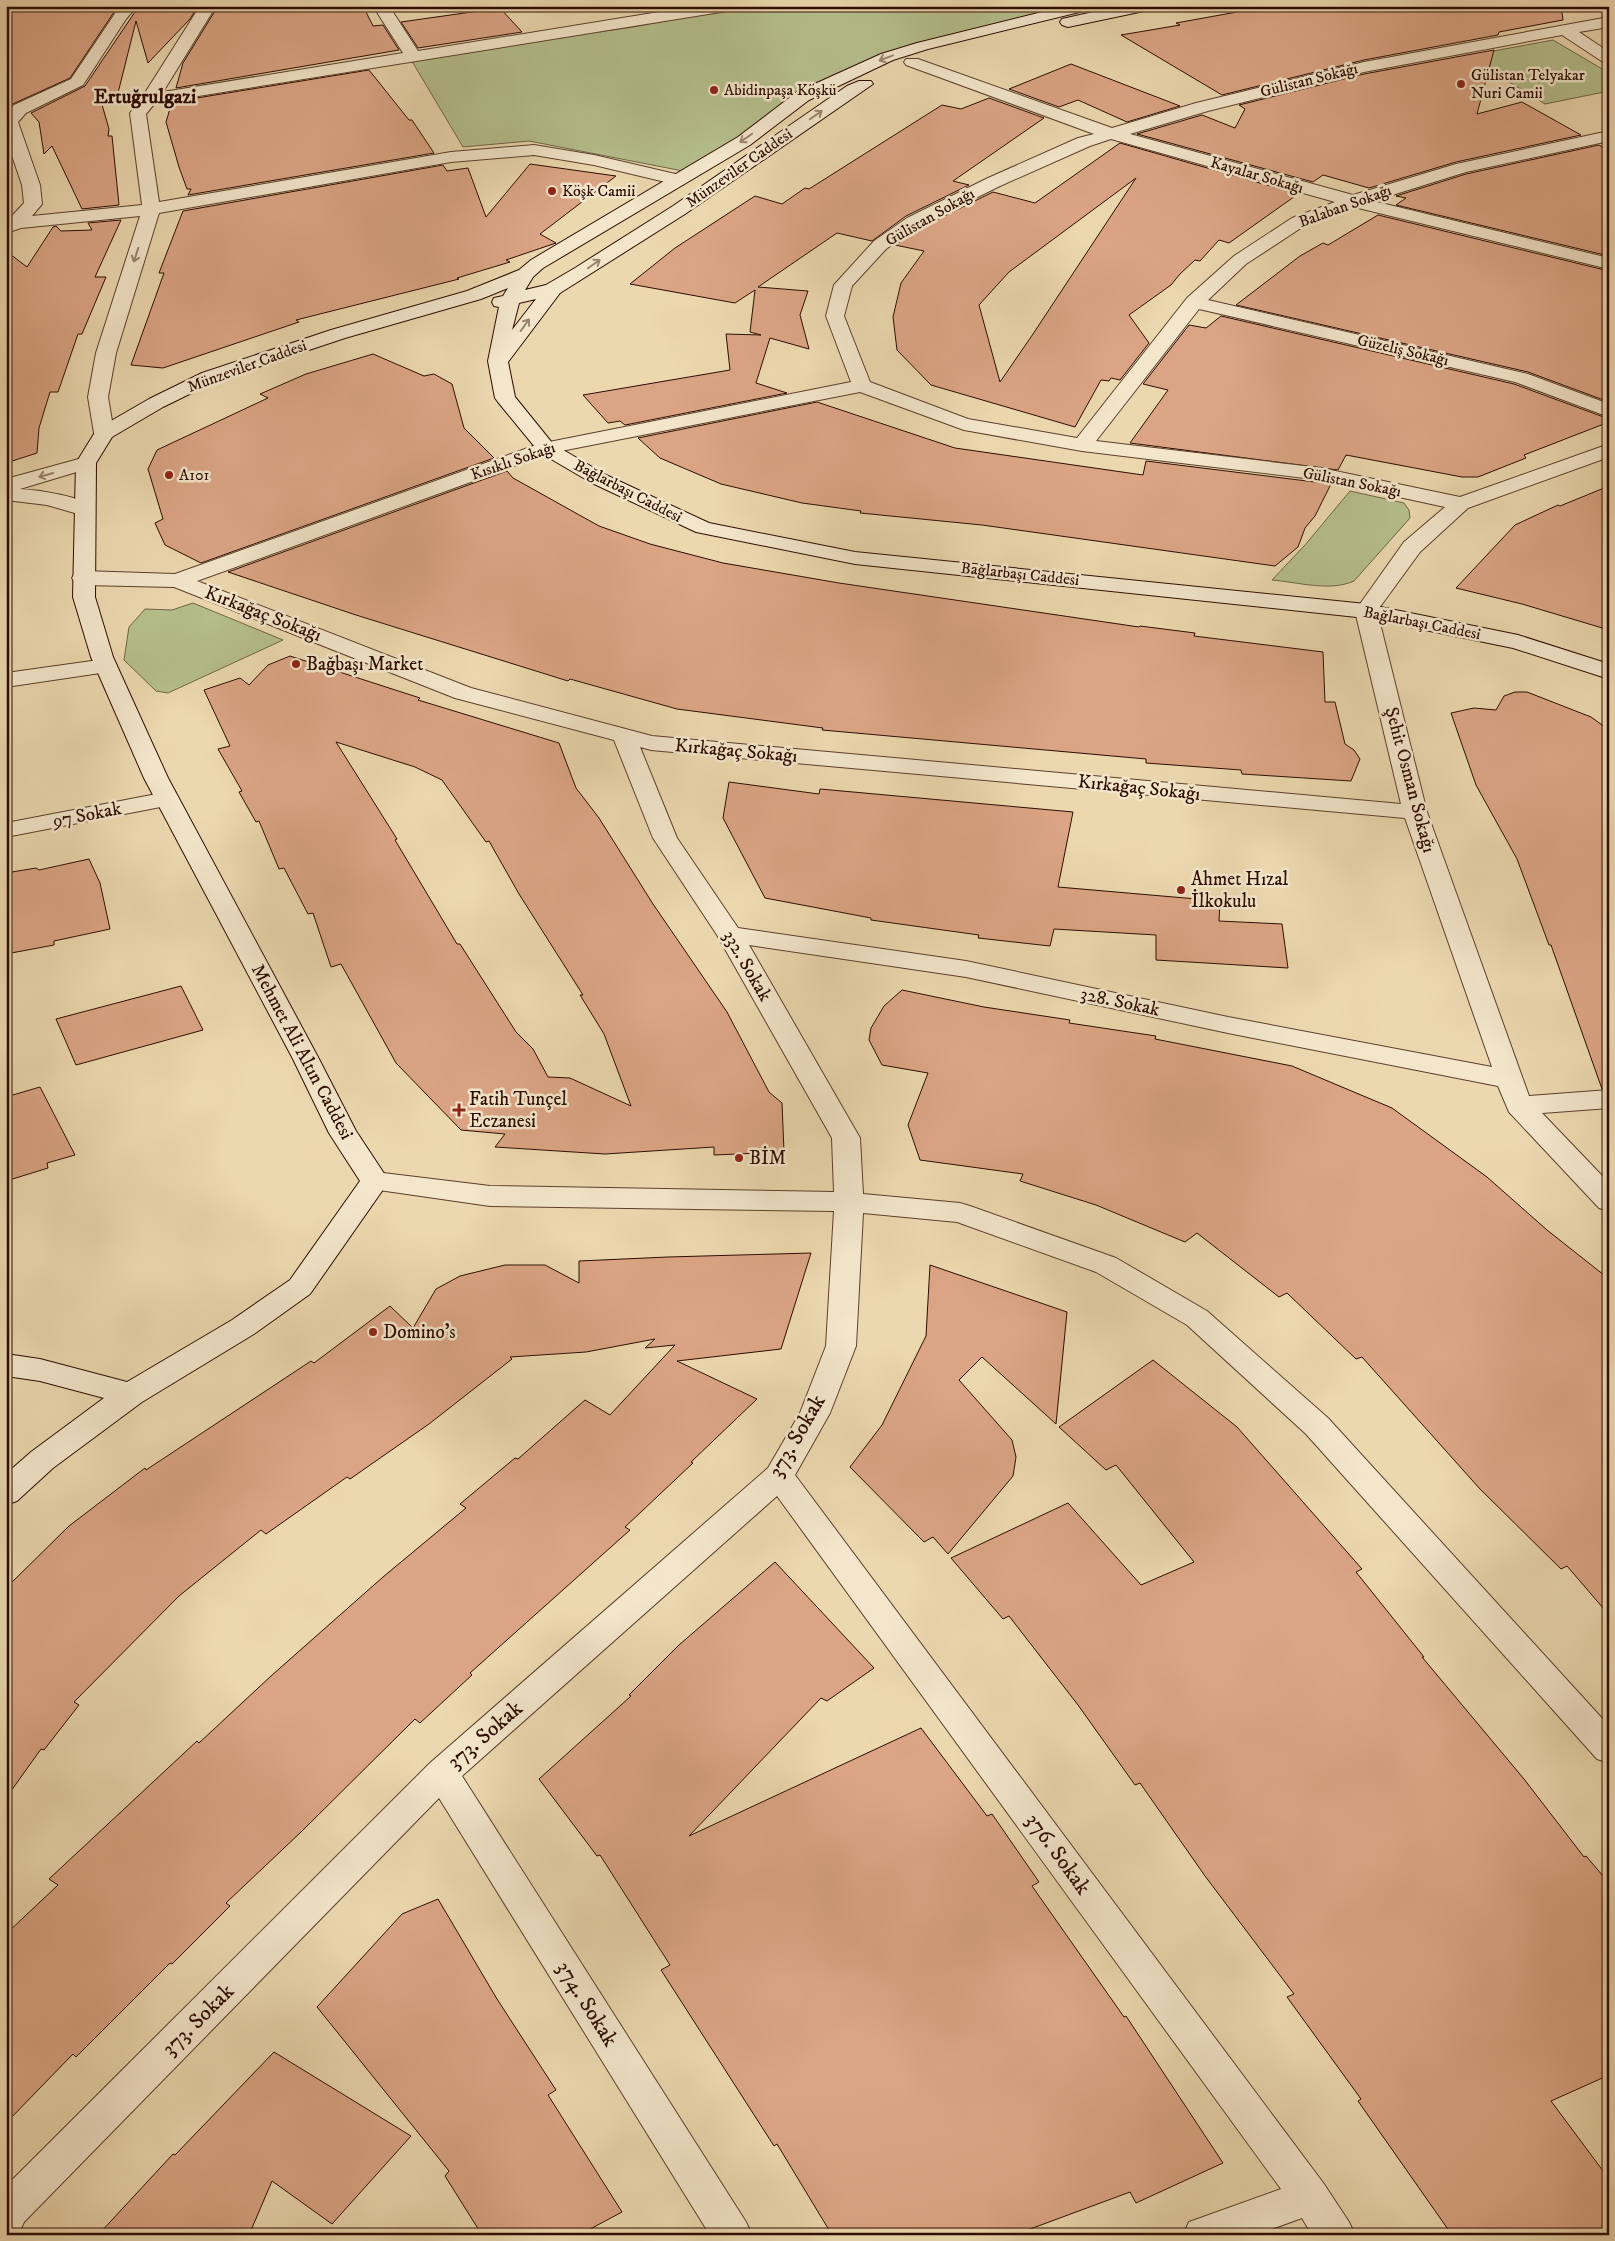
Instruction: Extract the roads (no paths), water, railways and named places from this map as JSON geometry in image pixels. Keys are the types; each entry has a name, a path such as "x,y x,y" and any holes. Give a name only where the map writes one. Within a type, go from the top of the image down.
{"street":[{"path":"9,226 33,204 31,185 14,160 9,121 20,109 77,82 120,16 129,6"},
{"path":"104,433 98,396 106,353 151,209 138,114 150,99 208,6"},
{"path":"381,6 413,56"},
{"path":"150,99 726,6"},
{"name":"Münzeviler Caddesi","path":"86,463 104,433 156,403 209,377 338,334 474,295 526,274 537,264 744,141 803,96 887,57 1086,6"},
{"name":"Münzeviler Caddesi","path":"338,334 477,312 510,300 553,289 679,210 853,90 912,62 966,44 1144,6"},
{"name":"Gülistan Sokağı","path":"1461,504 1321,474 1082,445 964,424 862,386 835,316 843,285 880,245 913,222 994,182 1084,142 1202,107 1364,67 1609,22"},
{"path":"1564,30 1609,58"},
{"name":"Kayalar Sokağı","path":"912,62 1111,134 1353,201 1609,264"},
{"name":"Balaban Sokağı","path":"1082,445 1194,302 1240,260 1298,222 1353,201 1462,168 1609,136"},
{"path":"9,226 151,209 450,156 534,150 594,160 678,180"},
{"path":"498,361 553,289 526,274"},
{"name":"Bağlarbaşı Caddesi","path":"526,274 510,300 503,328 498,361 506,398 546,448 599,479 703,528 855,558 1121,584 1366,611 1518,642 1609,672"},
{"name":"Güzeliş Sokağı","path":"1194,302 1521,378 1609,411"},
{"path":"477,312 503,328"},
{"name":"Kısıklı Sokağı","path":"177,581 546,448 862,386"},
{"path":"1366,611 1412,547 1461,504 1609,450"},
{"path":"6,486 86,463"},
{"name":"Mehmet Ali Altın Caddesi","path":"86,463 84,598 106,666 167,799 306,1059 343,1133 375,1181"},
{"path":"6,494 33,495 63,500 85,510"},
{"name":"Kırkağaç Sokağı","path":"83,578 177,581 463,692 651,743 1286,802 1415,812"},
{"name":"Şehit Osman Sokağı","path":"1366,611 1415,812 1518,1106 1609,1201"},
{"path":"6,680 106,666"},
{"name":"332. Sokak","path":"624,736 665,838 730,935 846,1138 849,1202"},
{"name":"97 Sokak","path":"6,830 167,799"},
{"name":"328. Sokak","path":"730,935 966,969 1228,1025 1509,1079"},
{"path":"1518,1106 1609,1099"},
{"path":"6,1493 42,1460 131,1394 243,1327 300,1287 375,1181 490,1196 849,1202 960,1213 1106,1265 1197,1318 1317,1426 1609,1749"},
{"name":"373. Sokak","path":"6,2218 10,2209 442,1773 779,1476 815,1413 841,1346 849,1202"},
{"path":"6,1365 40,1370 131,1394"},
{"name":"376. Sokak","path":"779,1476 1310,2197 1335,2235"},
{"name":"374. Sokak","path":"442,1773 732,2235"},
{"path":"1203,2235 1310,2197"}],"place":[{"name":"Gülistan Telyakar Nuri Camii","path":"1461,84"},
{"name":"Abidinpaşa Köşkü","path":"714,90"},
{"name":"Köşk Camii","path":"552,191"},
{"name":"A101","path":"169,475"},
{"name":"Bağbaşı Market","path":"296,664"},
{"name":"Ahmet Hızal İlkokulu","path":"1181,890"},
{"name":"Fatih Tunçel Eczanesi","path":"459,1110"},
{"name":"BİM","path":"739,1158"},
{"name":"Domino's","path":"373,1332"}],"district":[{"name":"Ertuğrulgazi","path":"145,97"}]}
